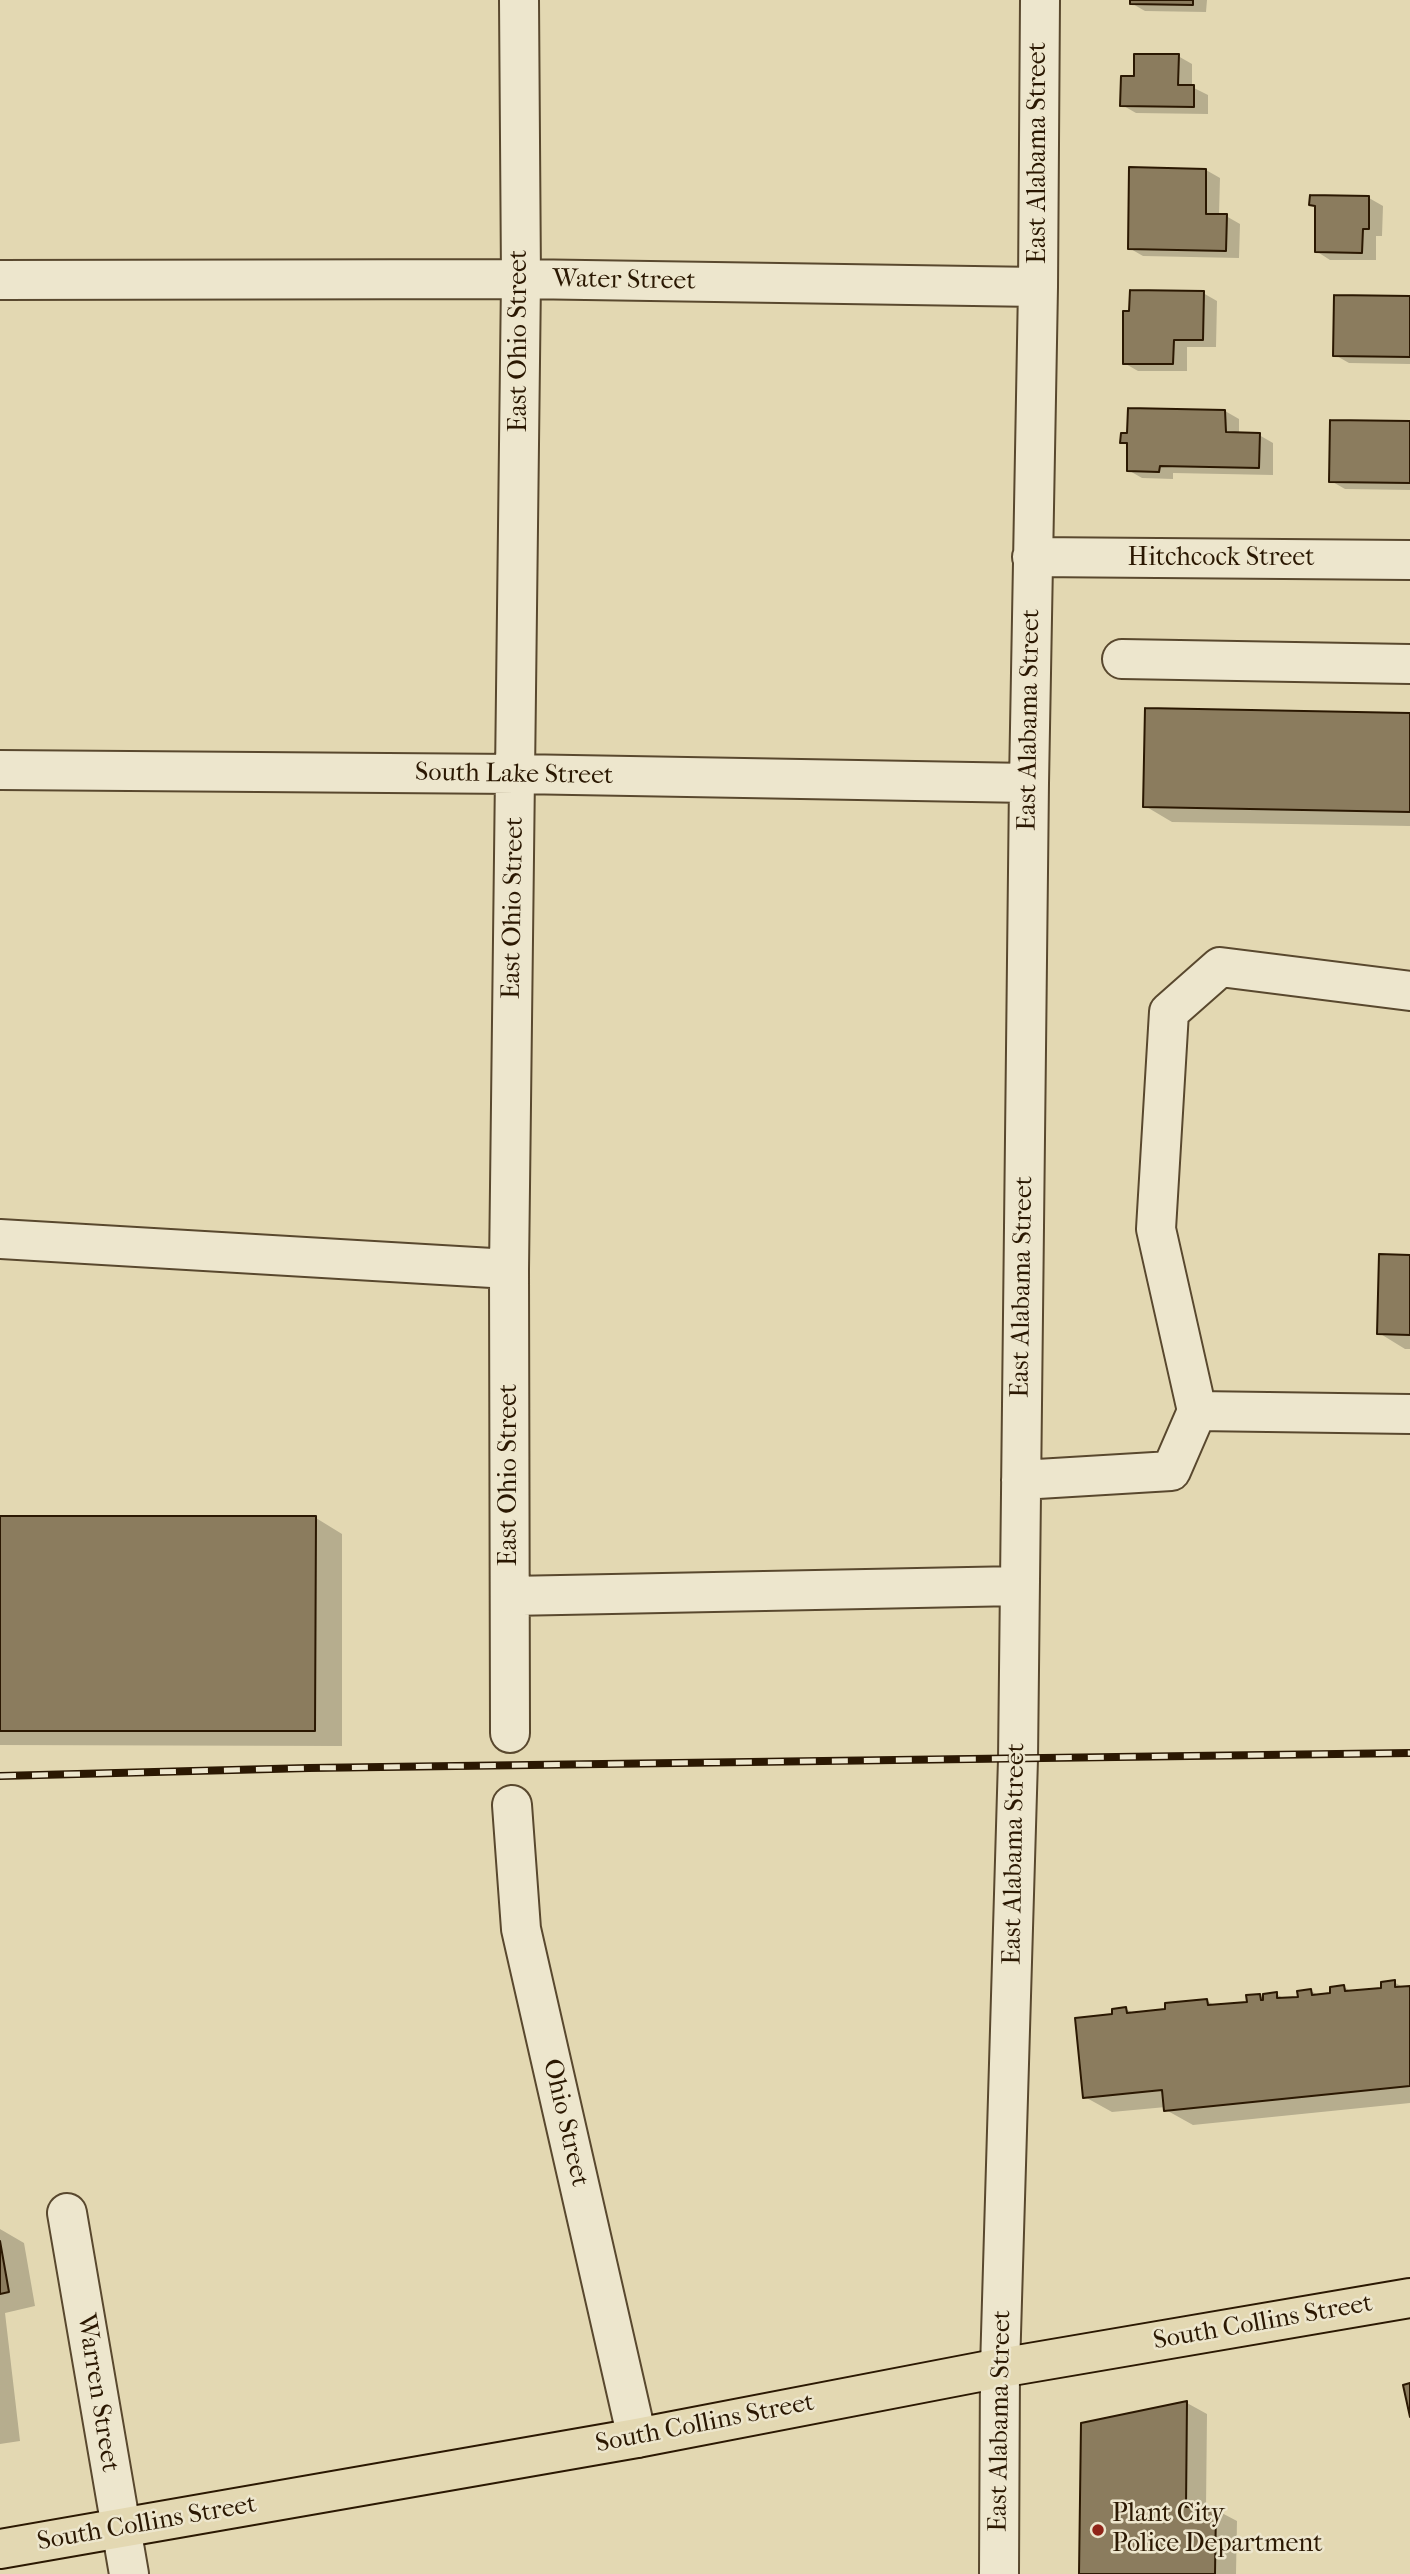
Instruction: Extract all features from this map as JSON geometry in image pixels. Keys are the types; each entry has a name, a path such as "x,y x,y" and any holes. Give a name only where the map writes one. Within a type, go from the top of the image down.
{"main road":[{"name":"South Collins Street","path":"0,2549 637,2438 1000,2368 1410,2298"}],"street":[{"name":"East Ohio Street","path":"510,1733 509,1269 521,279 519,0"},
{"name":"East Alabama Street","path":"999,2574 1000,2368 1018,1759 1040,0"},
{"name":"Water Street","path":"0,280 521,279 1038,287"},
{"name":"Hitchcock Street","path":"1032,557 1410,560"},
{"path":"1122,659 1410,664"},
{"name":"South Lake Street","path":"0,770 516,774 1029,783"},
{"path":"1021,1480 1171,1471 1197,1411 1156,1229 1169,1012 1220,967 1410,991"},
{"path":"0,1239 509,1269"},
{"path":"1197,1411 1410,1414"},
{"path":"510,1596 1019,1586"},
{"name":"Ohio Street","path":"512,1805 521,1929 637,2438"},
{"name":"Warren Street","path":"67,2213 128,2574"}],"building":[{"path":"1130,0 1193,0 1193,5 1130,4"},
{"path":"1134,54 1179,54 1178,85 1194,85 1194,107 1120,106 1121,76 1134,76"},
{"path":"1129,167 1206,169 1206,214 1227,214 1226,251 1128,249"},
{"path":"1310,195 1369,196 1369,229 1363,229 1362,253 1315,252 1315,206 1309,205"},
{"path":"1130,290 1204,291 1203,340 1174,340 1173,364 1123,364 1123,311 1129,311"},
{"path":"1334,295 1410,296 1410,357 1333,356"},
{"path":"1128,408 1225,410 1226,432 1260,433 1259,468 1160,466 1159,472 1127,471 1127,443 1120,443 1121,433 1127,433"},
{"path":"1330,420 1410,421 1410,483 1329,482"},
{"path":"1145,708 1410,713 1410,812 1143,807"},
{"path":"1379,1254 1410,1255 1410,1335 1377,1334"},
{"path":"0,1516 316,1516 315,1731 0,1731"},
{"path":"1395,1980 1395,1987 1410,1986 1410,2086 1164,2111 1162,2090 1083,2098 1075,2018 1112,2014 1112,2009 1126,2007 1127,2013 1165,2009 1165,2003 1207,1999 1208,2005 1247,2002 1246,1995 1260,1994 1263,2000 1263,1994 1277,1992 1277,1998 1298,1997 1297,1991 1311,1989 1312,1995 1330,1993 1330,1987 1344,1985 1345,1991 1381,1988 1381,1982"},
{"path":"0,2241 9,2292 0,2294"},
{"path":"1410,2383 1410,2417 1403,2385"},
{"path":"1187,2401 1186,2507 1216,2508 1215,2574 1079,2574 1081,2423"}],"railway":[{"path":"0,1776 309,1768 1410,1753"}],"place":[{"name":"Plant City Police Department","path":"1098,2530"}]}
